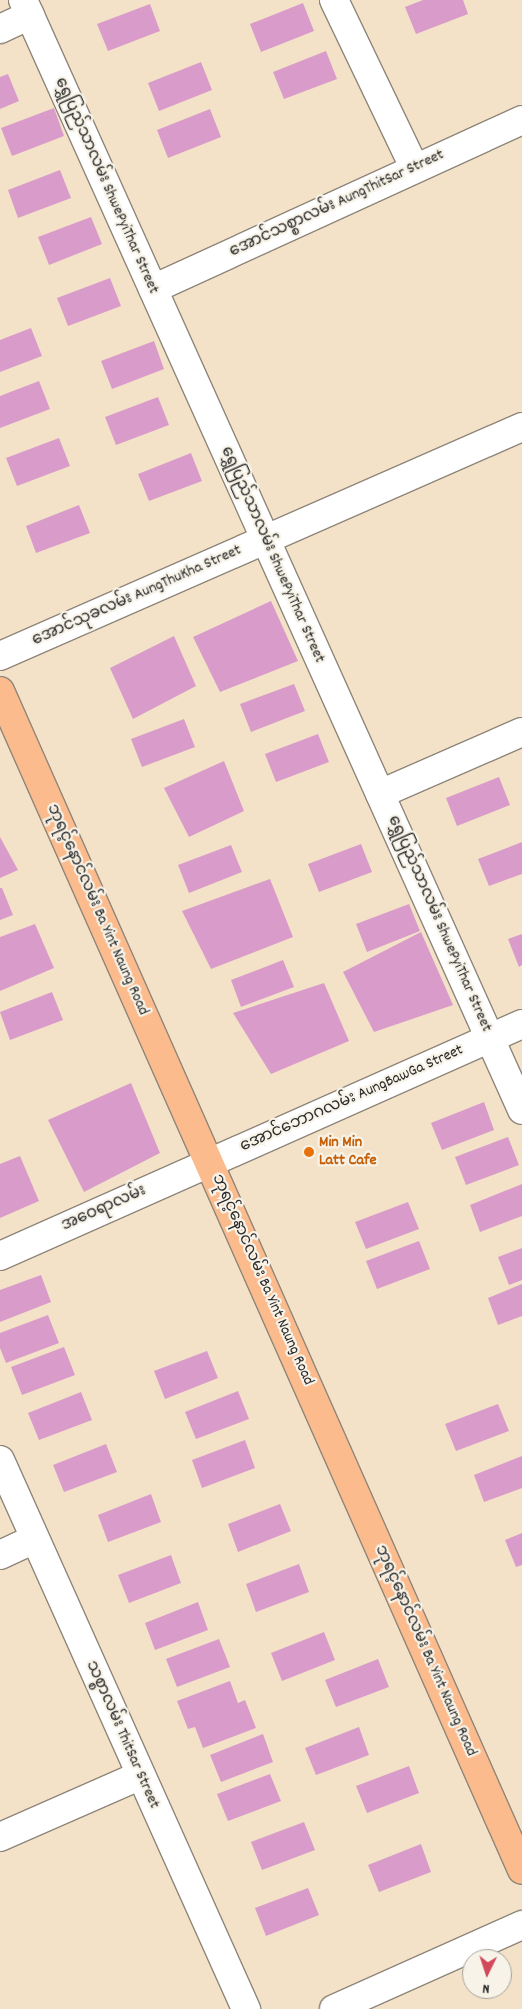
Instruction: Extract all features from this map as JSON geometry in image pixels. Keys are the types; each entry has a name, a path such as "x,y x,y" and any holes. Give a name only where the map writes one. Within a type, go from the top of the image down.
{"main road":[{"name":"ဘုရင့်နောင်လမ်း Ba Yint Naung Road","path":"0,691 522,1870"}],"street":[{"path":"334,0 415,169"},
{"path":"0,29 26,8"},
{"name":"ရွှေပြည်သာလမ်း ShwePyiThar Street","path":"26,8 522,1110"},
{"name":"အောင်သစ္စာလမ်း AungThitSar Street","path":"152,289 522,120"},
{"name":"အောင်သုခလမ်း AungThuKha Street","path":"0,656 522,427"},
{"path":"380,794 522,732"},
{"name":"အောင်ဘောဂလမ်း AungBawGa Street","path":"209,1161 522,1024"},
{"name":"အဝေရာလမ်း","path":"0,1256 209,1161"},
{"name":"သစ္စာလမ်း ThitSar Street","path":"0,1460 139,1776 246,2009"},
{"path":"0,1555 35,1539"},
{"path":"0,1837 139,1776"},
{"path":"334,2009 522,1924"}],"building":[{"path":"423,0 463,0 468,14 416,34 405,7"},
{"path":"303,3 314,31 261,52 250,24"},
{"path":"150,4 160,31 108,51 97,24"},
{"path":"326,51 337,79 284,99 273,72"},
{"path":"201,62 212,90 159,111 148,83"},
{"path":"8,74 19,101 0,109 0,77"},
{"path":"54,108 64,136 12,156 1,128"},
{"path":"210,109 221,137 168,158 157,130"},
{"path":"60,170 71,198 18,218 8,190"},
{"path":"91,217 102,244 49,265 38,237"},
{"path":"110,278 121,306 68,326 57,298"},
{"path":"31,328 42,356 0,372 0,340"},
{"path":"154,341 164,369 112,389 101,361"},
{"path":"39,381 50,409 0,428 0,396"},
{"path":"158,397 169,425 116,445 105,417"},
{"path":"59,438 70,466 17,486 6,458"},
{"path":"191,453 202,481 149,501 138,474"},
{"path":"79,505 90,533 36,553 26,526"},
{"path":"271,601 298,661 220,692 193,637"},
{"path":"174,636 196,686 133,719 110,668"},
{"path":"294,684 305,711 251,732 240,704"},
{"path":"184,719 195,747 142,767 131,739"},
{"path":"318,734 329,762 276,782 265,754"},
{"path":"224,761 244,811 189,837 164,788"},
{"path":"499,777 510,805 457,826 446,798"},
{"path":"0,837 18,870 0,878"},
{"path":"522,842 522,874 489,886 478,859"},
{"path":"361,844 372,872 319,892 308,864"},
{"path":"231,845 242,872 189,893 178,865"},
{"path":"270,879 293,937 211,969 182,911"},
{"path":"0,888 2,888 13,915 0,920"},
{"path":"409,904 420,931 367,952 356,924"},
{"path":"35,924 54,968 0,991 0,937"},
{"path":"421,932 453,1005 374,1032 343,972"},
{"path":"522,934 522,965 519,967 508,939"},
{"path":"283,960 294,987 241,1007 231,980"},
{"path":"324,983 349,1041 271,1074 233,1013"},
{"path":"52,992 63,1020 10,1040 0,1012"},
{"path":"131,1083 160,1153 84,1192 48,1120"},
{"path":"484,1102 494,1130 442,1150 431,1123"},
{"path":"508,1137 519,1165 466,1185 455,1157"},
{"path":"20,1156 39,1201 0,1218 0,1164"},
{"path":"522,1184 522,1216 480,1232 470,1205"},
{"path":"408,1202 419,1229 366,1249 355,1222"},
{"path":"419,1241 430,1269 377,1289 366,1261"},
{"path":"522,1248 522,1280 509,1285 498,1257"},
{"path":"41,1275 51,1302 0,1322 0,1290"},
{"path":"522,1284 522,1316 498,1325 488,1298"},
{"path":"48,1315 59,1343 6,1363 0,1348 0,1333"},
{"path":"64,1347 75,1375 22,1395 11,1367"},
{"path":"207,1351 218,1378 165,1399 154,1371"},
{"path":"238,1391 249,1419 196,1439 185,1412"},
{"path":"81,1392 92,1420 39,1440 28,1413"},
{"path":"498,1404 509,1431 456,1451 445,1424"},
{"path":"245,1440 255,1468 202,1488 192,1460"},
{"path":"106,1444 117,1472 64,1492 53,1465"},
{"path":"522,1456 522,1488 484,1502 474,1475"},
{"path":"151,1494 161,1522 108,1542 98,1515"},
{"path":"280,1504 291,1531 238,1552 228,1524"},
{"path":"522,1533 522,1565 516,1567 505,1540"},
{"path":"171,1555 181,1583 129,1603 118,1575"},
{"path":"299,1564 309,1592 256,1612 246,1584"},
{"path":"198,1602 208,1630 155,1650 145,1623"},
{"path":"324,1632 335,1660 282,1681 271,1653"},
{"path":"219,1639 230,1667 177,1687 166,1659"},
{"path":"378,1659 389,1687 336,1707 325,1680"},
{"path":"230,1681 238,1703 245,1700 256,1728 203,1748 195,1727 188,1729 177,1701"},
{"path":"359,1727 369,1755 316,1775 305,1748"},
{"path":"263,1734 273,1762 221,1782 210,1755"},
{"path":"409,1766 419,1793 367,1813 356,1786"},
{"path":"270,1774 281,1801 228,1821 217,1794"},
{"path":"304,1822 315,1850 262,1870 251,1842"},
{"path":"421,1844 431,1872 379,1892 368,1865"},
{"path":"308,1888 319,1915 266,1936 255,1908"}],"place":[{"name":"Min Min Latt Cafe","path":"309,1152"}]}
